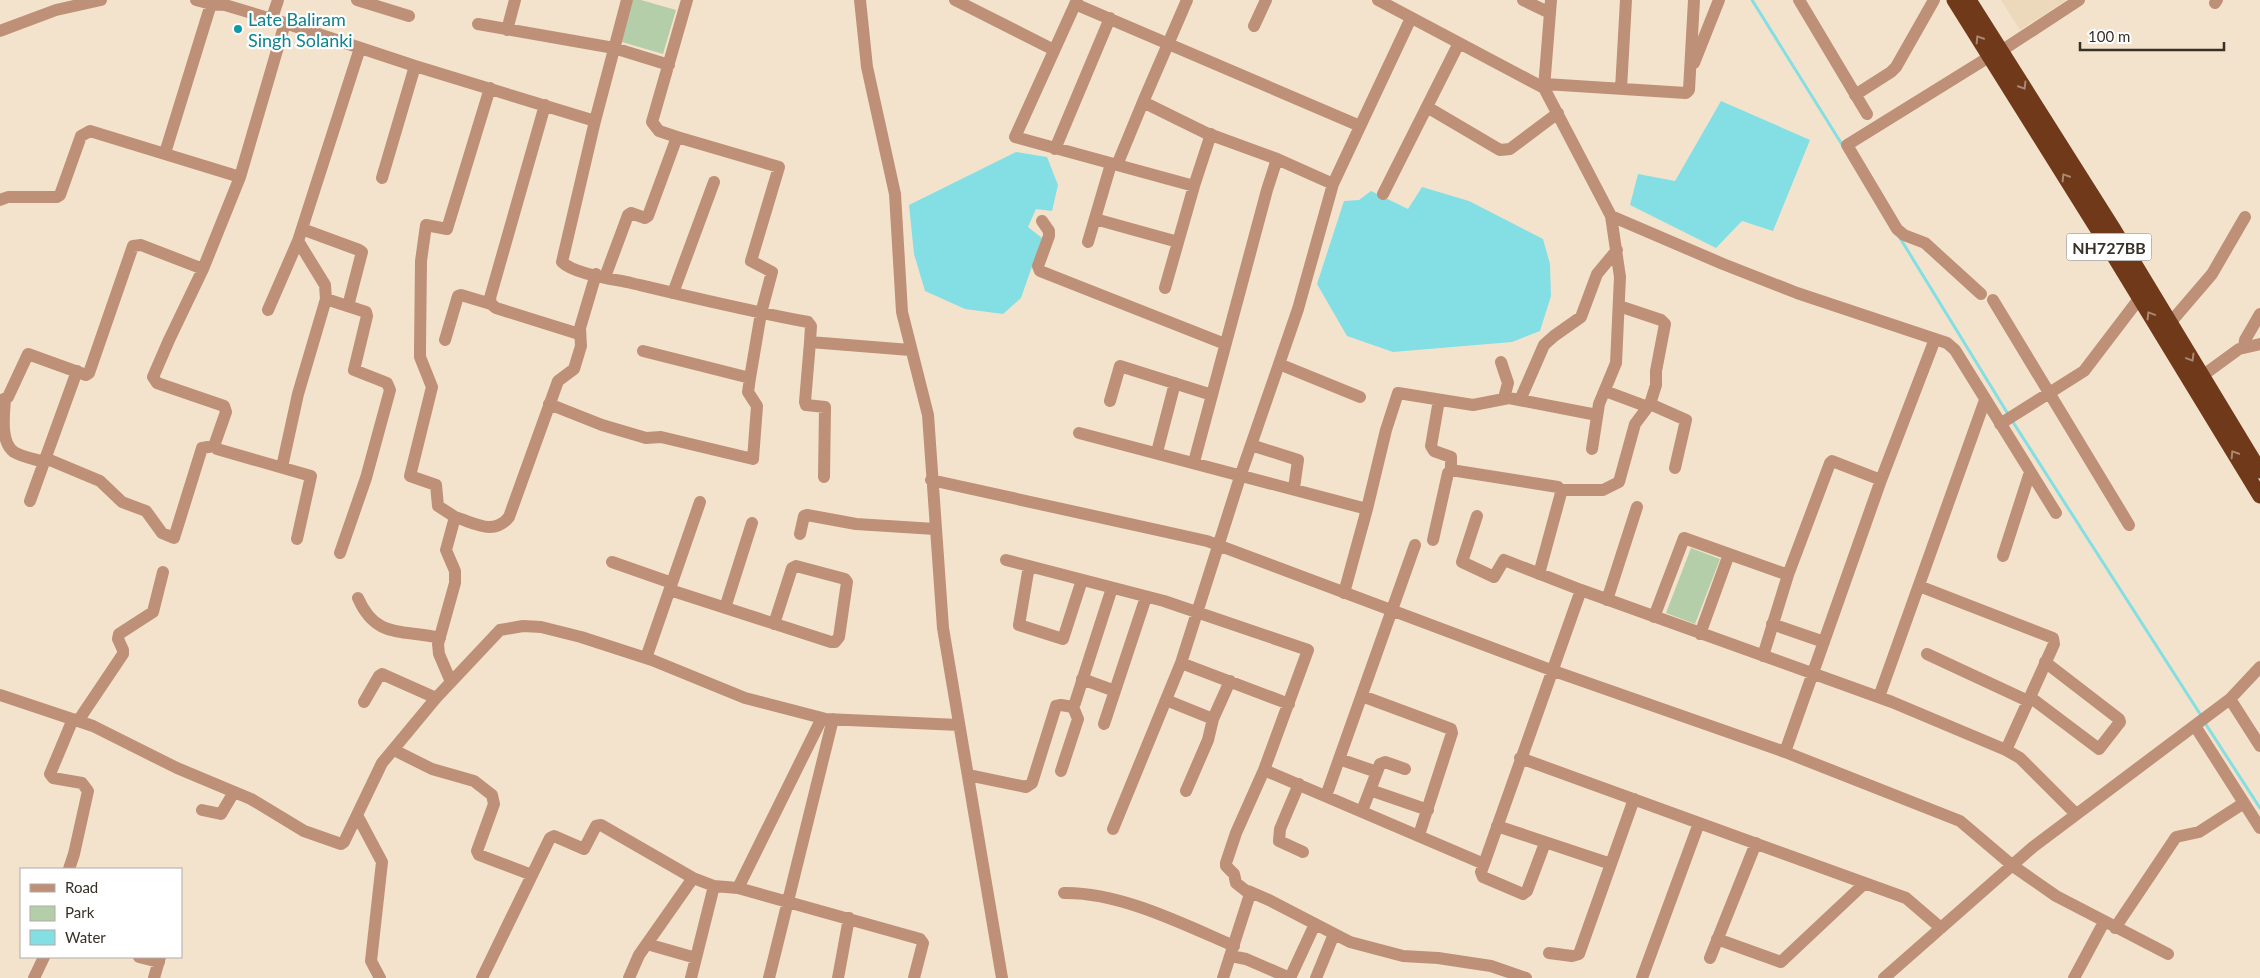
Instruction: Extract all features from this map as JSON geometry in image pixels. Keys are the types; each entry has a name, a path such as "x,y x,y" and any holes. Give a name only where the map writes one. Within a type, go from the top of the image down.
{"highway":[{"name":"NH727BB","path":"1954,0 1995,54 2144,292 2260,496"},
{"name":"NH727BB","path":"1970,0 1995,54"},
{"name":"NH727BB","path":"2144,292 2170,323 2260,471"}],"street":[{"path":"0,30 74,3 101,0"},
{"path":"196,0 225,5 272,18 415,66 594,121"},
{"path":"272,18 278,0"},
{"path":"357,0 409,16"},
{"path":"507,30 515,0"},
{"path":"627,0 594,121 562,262 566,267 600,276 761,314 810,323 804,402 806,405 825,407 824,477"},
{"path":"549,404 583,419 646,438 661,437 752,459 757,406 748,392 761,314 772,272 750,261 778,167 659,131 652,122 687,0"},
{"path":"860,0 867,68 895,194 902,312 910,350 928,415 931,480 943,628 1002,978"},
{"path":"955,0 1054,50"},
{"path":"1088,242 1114,165 1187,0"},
{"path":"1254,26 1266,0"},
{"path":"1378,0 1459,44 1544,86 1686,93 1689,90 1694,0"},
{"path":"1523,0 1550,14"},
{"path":"1551,0 1544,86 1611,216 1620,277 1616,364 1596,415 1592,449"},
{"path":"1621,89 1626,0"},
{"path":"1690,71 1719,0"},
{"path":"1799,0 1867,114"},
{"path":"1856,95 1896,68 1934,0"},
{"path":"2079,0 1847,146 1897,229 1904,235 1925,243 1987,297 2129,525"},
{"path":"1194,186 1055,149 1015,136 1076,2 1360,126"},
{"path":"165,153 211,4"},
{"path":"1055,149 1110,18"},
{"path":"1113,829 1181,663 1240,474 1298,310 1333,184 1411,18"},
{"path":"214,446 226,412 224,406 157,384 153,377 168,340 203,269 240,177 285,22"},
{"path":"478,24 614,48 669,65"},
{"path":"1383,194 1459,44"},
{"path":"268,310 300,235 360,48"},
{"path":"382,178 415,66"},
{"path":"490,88 447,229 426,225 421,261 420,357 432,387 410,476 435,484 438,506 455,517 492,528 503,524 509,517 558,381 574,369 581,346 580,334 600,276 628,215 631,213 645,218 648,216 677,137"},
{"path":"1142,102 1211,134 1278,159 1333,184"},
{"path":"491,304 490,298 545,105"},
{"path":"1427,107 1500,150 1510,149 1558,113"},
{"path":"0,200 8,197 57,197 60,195 81,136 90,131 240,177"},
{"path":"1165,288 1211,134"},
{"path":"1194,462 1267,190 1278,159"},
{"path":"673,292 714,182"},
{"path":"1611,216 1723,264 1797,293 1947,343 1955,350 1985,400 2006,420 2030,472 2056,513"},
{"path":"2170,323 2212,274 2245,217"},
{"path":"1095,219 1178,242"},
{"path":"1042,221 1048,231 1048,236 1038,266 1040,271 1225,344"},
{"path":"282,467 298,394 326,299 325,285 300,235"},
{"path":"300,235 362,252 348,306"},
{"path":"203,269 140,245 133,246 92,370 86,375 28,354 3,400 4,430 9,447 14,452 44,460 100,482 117,498 146,511 162,533 174,538 202,448 214,446"},
{"path":"1520,400 1544,345 1548,340 1581,317 1597,274 1617,250"},
{"path":"2006,420 2084,371 2144,292"},
{"path":"445,340 458,296 461,295 580,334"},
{"path":"326,299 365,311 368,316 354,370 387,383 390,390 366,478 340,553"},
{"path":"1451,470 1558,487 1561,490 1602,490 1619,482 1635,424 1649,406 1656,385 1656,371 1665,324 1661,320 1619,306"},
{"path":"2244,347 2245,340 2260,314"},
{"path":"1784,752 1881,480 1935,339"},
{"path":"810,342 910,350"},
{"path":"2202,376 2238,349 2260,344"},
{"path":"643,351 750,378"},
{"path":"1502,362 1508,383 1504,398"},
{"path":"1279,364 1360,397"},
{"path":"1110,401 1120,366 1212,395"},
{"path":"30,501 77,371"},
{"path":"1157,452 1175,383"},
{"path":"1605,391 1686,420 1675,468"},
{"path":"1344,593 1396,395 1401,393 1473,404 1504,398 1596,415"},
{"path":"1433,540 1448,473 1451,470 1451,457 1434,451 1431,446 1440,400"},
{"path":"1879,697 1985,400"},
{"path":"1079,433 1294,488 1367,509"},
{"path":"1251,445 1296,459 1298,462 1294,488"},
{"path":"214,446 217,450 311,476 297,539"},
{"path":"1763,656 1788,575 1831,462 1881,480"},
{"path":"2003,556 2030,472"},
{"path":"931,480 1207,541 1551,670 1784,752 1960,821 2013,866 2056,896 2168,954"},
{"path":"1539,574 1561,490"},
{"path":"646,658 700,502"},
{"path":"1607,600 1637,507"},
{"path":"800,534 804,516 807,515 856,524 935,529"},
{"path":"1477,516 1462,562 1496,577 1502,560 1700,634 1879,697 2006,750 2020,758 2076,814"},
{"path":"451,682 438,649 455,583 455,571 446,550 455,517"},
{"path":"725,608 752,524"},
{"path":"1654,617 1684,538 1788,575"},
{"path":"1326,796 1415,545"},
{"path":"1700,634 1729,554"},
{"path":"1006,560 1146,596 1307,648 1308,652 1289,704 1264,770 1236,833 1226,863 1226,866 1235,876 1236,883 1248,891 1350,942 1398,955 1438,958 1526,978"},
{"path":"612,562 725,608 774,624 835,642 838,638 847,582 845,579 796,566 792,568 774,624"},
{"path":"1029,566 1019,626 1063,638 1082,580"},
{"path":"69,868 88,791 82,783 53,778 50,777 50,774 76,720 123,654 118,639 119,634 153,612 163,572"},
{"path":"1919,586 2051,636 2054,644 2006,750"},
{"path":"1061,771 1078,719 1073,707 1112,588"},
{"path":"1545,843 1526,894 1482,877 1481,872 1520,758 1581,590"},
{"path":"1104,724 1146,596"},
{"path":"358,598 369,618 387,630 440,638"},
{"path":"1772,624 1824,642"},
{"path":"0,694 93,726 177,768 251,799 304,830 341,844 344,842 382,763 451,682 500,630 510,627 541,627 581,637 646,658 745,698 827,718 959,725"},
{"path":"1927,654 2029,699 2100,749 2120,722 2119,719 2045,662"},
{"path":"1181,663 1289,704"},
{"path":"1884,978 2076,814 2230,699 2260,667"},
{"path":"364,702 382,674 436,698"},
{"path":"1082,679 1115,691"},
{"path":"1186,791 1208,740 1213,719 1230,681"},
{"path":"1362,696 1451,729 1452,732 1419,836"},
{"path":"2230,699 2260,746"},
{"path":"1166,700 1213,719"},
{"path":"968,775 1026,787 1030,786 1056,706 1073,707"},
{"path":"738,888 827,718"},
{"path":"769,978 788,900 827,718"},
{"path":"2196,725 2260,828"},
{"path":"394,750 432,769 474,781 492,794 494,804 477,851 479,855 532,875"},
{"path":"1520,758 1906,898 1941,928"},
{"path":"1339,759 1377,772"},
{"path":"1362,811 1380,764 1385,762 1405,769"},
{"path":"1264,770 1484,864"},
{"path":"1299,784 1280,829 1279,841 1302,852"},
{"path":"1370,790 1428,810"},
{"path":"202,810 221,814 234,792"},
{"path":"1549,953 1572,956 1579,954 1634,799"},
{"path":"2074,978 2110,925 2176,837 2199,832 2244,803"},
{"path":"357,815 382,862 371,961 380,978"},
{"path":"1642,978 1699,823"},
{"path":"482,978 550,838 558,836 584,849 596,826 601,825 693,878 714,886 738,888 788,900 922,940 914,978"},
{"path":"1497,826 1611,864"},
{"path":"1710,958 1756,843"},
{"path":"629,978 647,944 693,878"},
{"path":"1717,939 1781,962 1865,883"},
{"path":"691,978 714,886"},
{"path":"1223,978 1249,897 1248,891"},
{"path":"1064,893 1088,894 1132,906 1290,978 1315,924"},
{"path":"838,978 849,918"},
{"path":"1316,978 1334,934"},
{"path":"647,944 696,958"},
{"path":"34,978 44,958"},
{"path":"146,958 159,960 154,978"}],"shaded area":[{"path":"2001,0 2067,0 2020,30"}],"green space":[{"path":"633,0 641,0 676,10 663,54 622,42"},
{"path":"1691,548 1720,559 1695,624 1666,613"}],"water":[{"path":"1721,101 1810,140 1773,231 1742,221 1716,248 1630,205 1638,174 1675,181"},
{"path":"1016,152 1047,157 1058,185 1052,211 1036,209 1028,227 1042,238 1021,298 1003,314 965,309 925,291 914,254 909,205"},
{"path":"1422,187 1469,201 1543,239 1550,264 1551,296 1540,331 1512,342 1393,352 1347,336 1317,284 1344,201 1359,200 1371,191 1408,209"}],"waterway":[{"path":"1752,0 1843,146"},
{"path":"1900,238 2008,414"},
{"path":"2011,419 2202,717"},
{"path":"2205,723 2260,808"}],"place":[{"name":"Late Baliram Singh Solanki","path":"238,29"}]}
